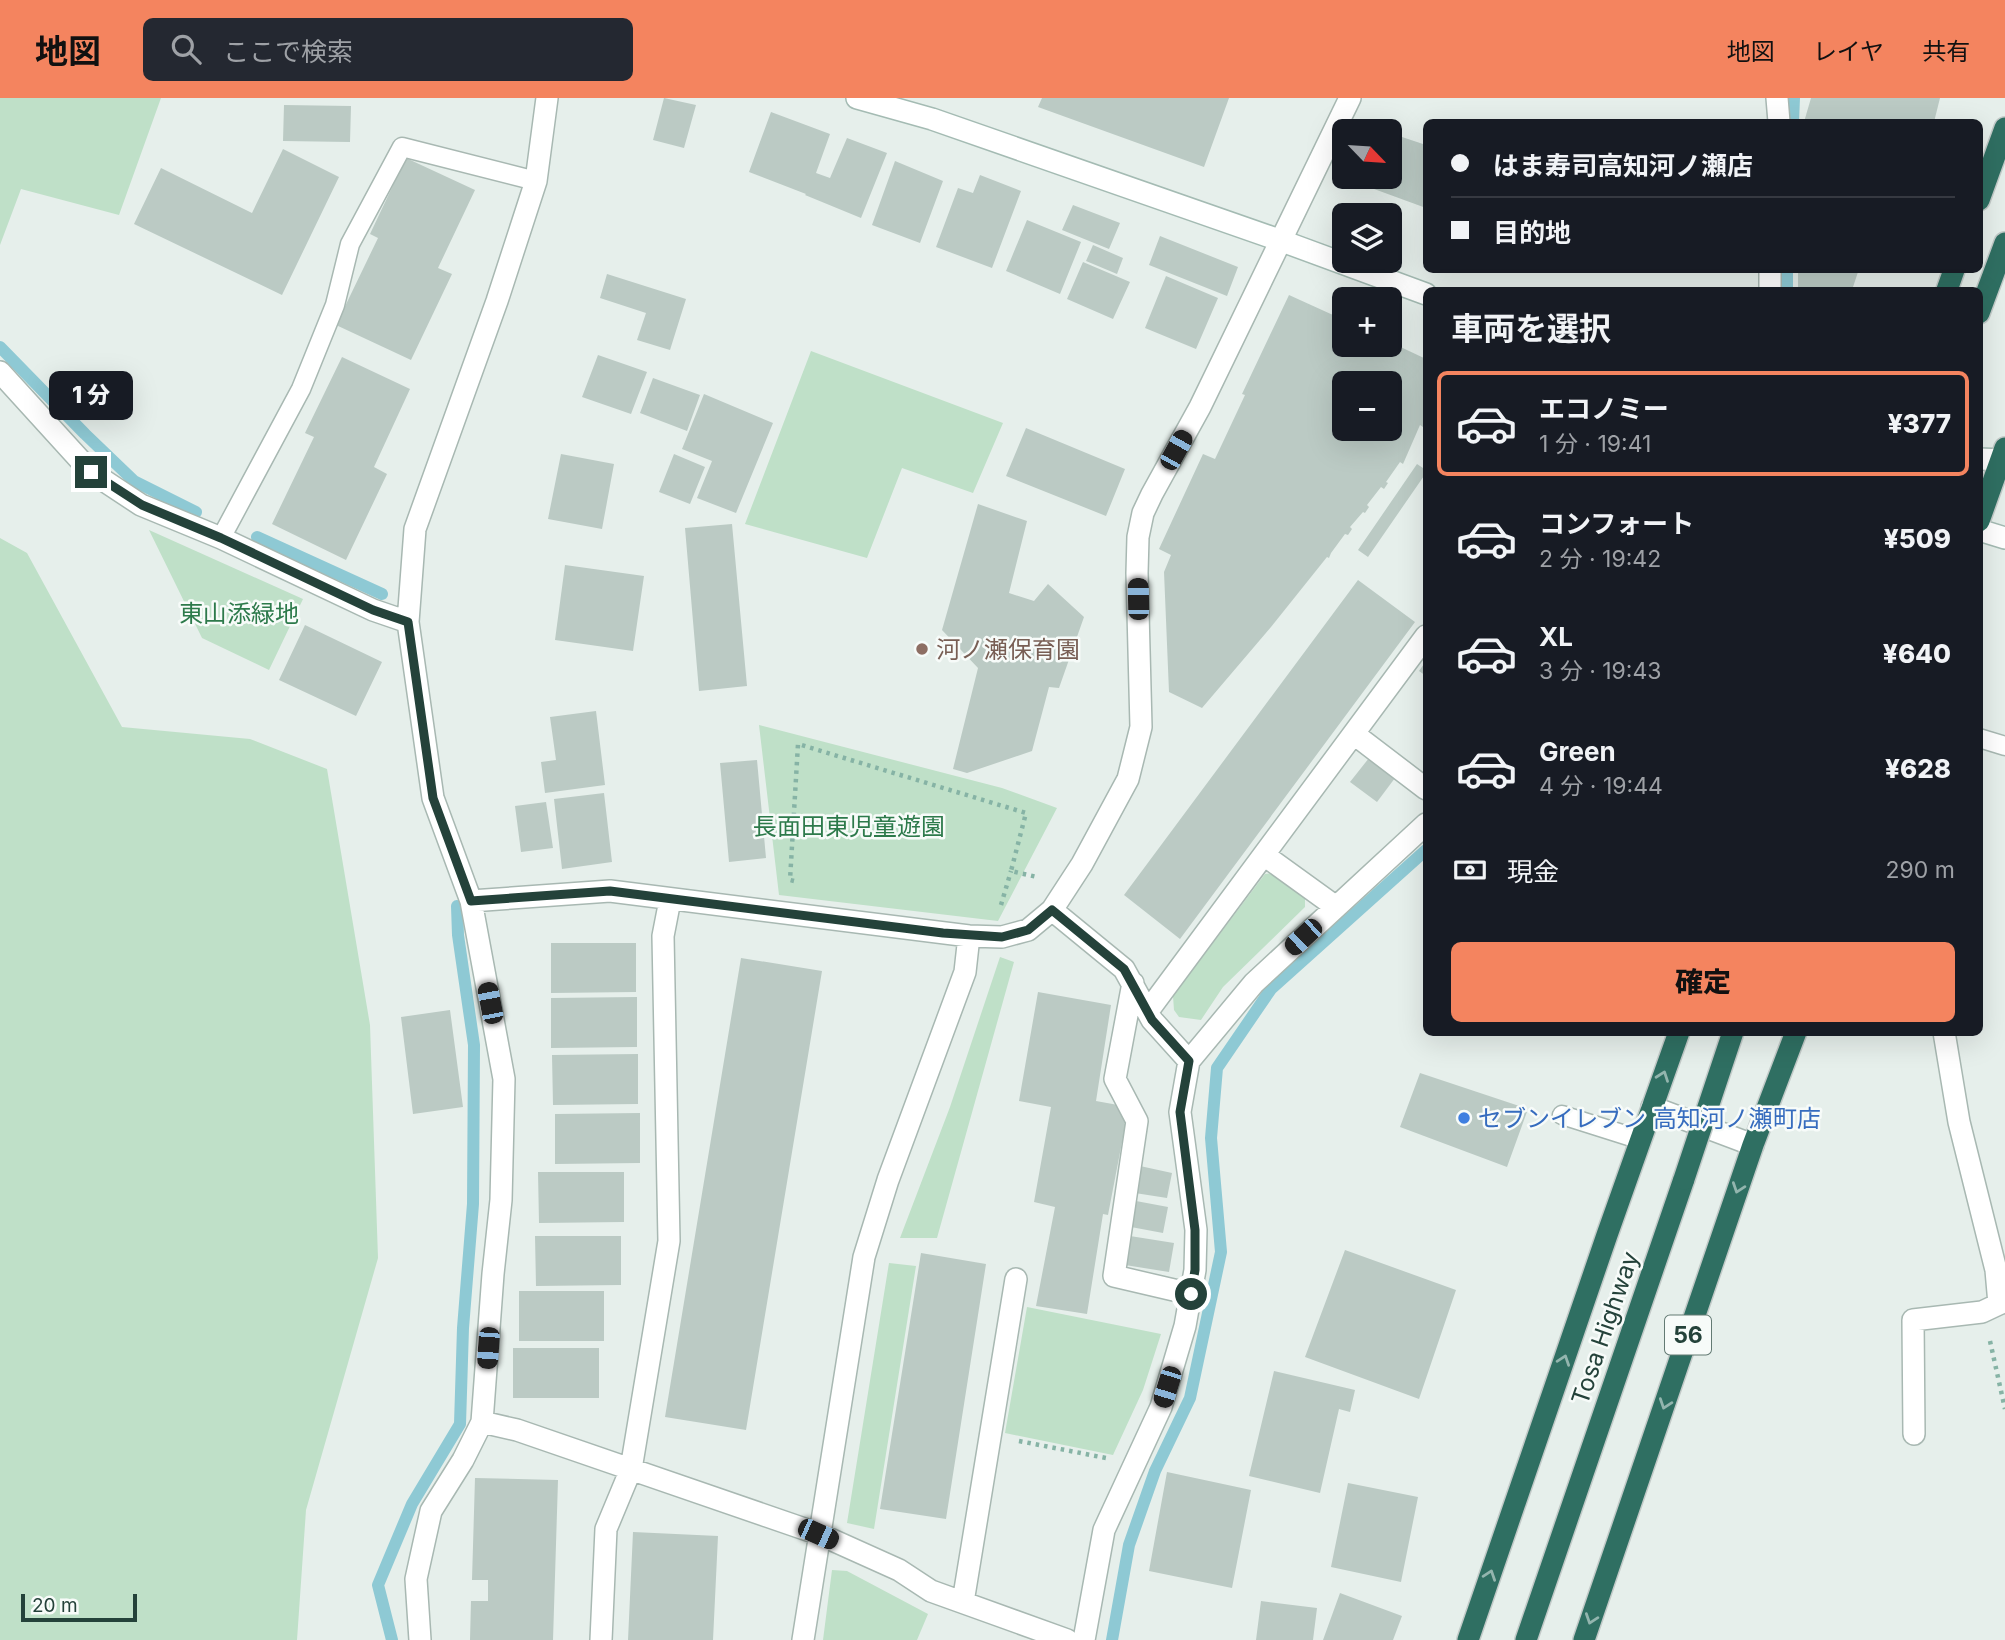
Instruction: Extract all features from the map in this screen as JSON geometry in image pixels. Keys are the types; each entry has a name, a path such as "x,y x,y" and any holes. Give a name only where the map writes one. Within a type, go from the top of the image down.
{"highway":[{"path":"1983,189 2005,128"},
{"path":"1983,302 2005,243"},
{"path":"1983,510 2004,455"},
{"path":"1468,1640 1678,1036"},
{"name":"Tosa Highway","path":"1526,1640 1732,1036"},
{"name":"56","path":"1584,1640 1753,1145 1794,1036"}],"street":[{"path":"420,1640 416,1579 431,1511 463,1460 482,1422 501,1200 504,1079 471,901 433,798 408,622 415,529 497,301 536,181 547,98"},
{"path":"857,98 932,120 1282,241 1423,294"},
{"path":"471,901 610,891 969,936 1002,937 1028,930 1052,910 1082,864 1128,779 1141,727 1137,573 1138,537 1143,513 1200,407 1350,98"},
{"path":"1777,98 1779,119"},
{"path":"0,373 91,472 142,505 221,538 373,610 408,622"},
{"path":"1983,458 2004,455"},
{"path":"1983,531 2005,538"},
{"path":"1148,1011 1423,640"},
{"path":"1354,734 1423,787"},
{"path":"1084,1640 1104,1530 1161,1407 1185,1326 1191,1294 1195,1270 1195,1230 1180,1112 1189,1061 1254,983 1423,827"},
{"path":"1264,855 1336,907"},
{"path":"601,1640 606,1529 631,1469 669,1241 663,936 670,900"},
{"path":"1052,910 1124,969 1152,1020 1189,1061"},
{"path":"803,1640 864,1257 888,1180 964,972 969,936"},
{"path":"1133,983 1115,1079 1137,1121 1114,1276 1191,1294"},
{"path":"1914,1434 1913,1320 1982,1312 1999,1304 1996,1270 1959,1122 1945,1036"},
{"path":"1651,1107 1753,1145"},
{"path":"962,1602 1016,1279"},
{"path":"482,1422 517,1430 818,1534 899,1570 931,1591 1067,1640"}],"lane":[{"path":"221,538 301,389 335,305 350,244 402,148 536,181"},
{"path":"1983,739 2005,746"},
{"path":"1562,1115 1641,1140"}],"path":[{"path":"803,882 790,880 798,744 1026,813 999,912"},
{"path":"1011,872 1033,876 1067,888"},
{"path":"1982,1312 2005,1409"},
{"path":"1017,1440 1135,1463"}],"green space":[{"path":"0,98 161,98 119,215 21,189 0,245"},
{"path":"811,351 1003,423 973,493 902,468 867,558 745,524"},
{"name":"東山添緑地","path":"149,530 303,599 269,670 202,638"},
{"path":"0,538 27,553 122,727 250,739 327,769 370,1025 378,1258 306,1510 297,1640 0,1640"},
{"name":"長面田東児童遊園","path":"759,725 1002,788 1057,808 998,921 779,895"},
{"path":"1276,873 1305,896 1305,907 1223,987 1201,1020 1179,1017 1174,1010 1173,996 1265,874"},
{"path":"1000,957 1014,962 937,1238 900,1238 950,1107"},
{"path":"889,1263 916,1266 874,1529 847,1523"},
{"path":"1027,1307 1161,1334 1143,1390 1113,1455 1005,1433"},
{"path":"832,1570 847,1571 928,1614 917,1640 823,1640"}],"building":[{"path":"664,98 696,105 684,148 653,140"},
{"path":"1042,98 1229,98 1204,167 1038,107"},
{"path":"1811,98 1940,98 1935,119 1805,119"},
{"path":"284,105 351,106 350,142 283,141"},
{"path":"771,112 830,134 816,173 830,178 847,138 887,153 861,218 749,172"},
{"path":"1402,137 1423,144 1423,207 1374,189 1402,189"},
{"path":"283,149 339,177 282,295 134,224 161,168 252,213"},
{"path":"406,158 475,190 438,268 452,274 411,360 336,325 378,238 370,234"},
{"path":"895,161 943,181 920,243 872,225"},
{"path":"980,175 1021,191 992,268 936,247 958,188 973,193"},
{"path":"1073,205 1120,223 1109,249 1062,230"},
{"path":"1027,220 1081,242 1060,294 1006,271"},
{"path":"1160,236 1238,267 1227,296 1149,265"},
{"path":"1093,245 1123,258 1117,274 1086,261"},
{"path":"1083,262 1130,282 1113,319 1067,299"},
{"path":"1798,273 1858,273 1853,287 1798,287"},
{"path":"607,274 686,299 670,350 637,340 646,313 600,298"},
{"path":"1166,276 1218,298 1196,349 1145,328"},
{"path":"1289,295 1332,315 1332,357 1402,357 1402,348 1423,358 1423,427 1420,425 1403,464 1400,462 1384,489 1381,487 1367,505 1369,507 1365,513 1350,527 1352,529 1348,535 1345,534 1329,558 1327,557 1202,708 1169,692 1164,572 1171,555 1159,549 1203,454 1215,459 1245,395 1242,394"},
{"path":"598,355 647,372 631,414 582,397"},
{"path":"342,357 410,389 374,467 387,474 346,560 272,524 314,437 305,433"},
{"path":"653,378 700,395 687,431 640,413"},
{"path":"704,394 773,423 736,513 697,498 712,461 682,449"},
{"path":"1026,428 1125,469 1106,516 1006,476"},
{"path":"561,454 614,464 602,529 548,519"},
{"path":"674,454 705,467 690,504 659,492"},
{"path":"1417,464 1423,468 1423,477 1368,557 1358,550"},
{"path":"978,504 1027,521 1009,593 1034,601 1048,584 1084,617 1059,688 1049,687 1032,751 967,773 953,769 978,668 942,630"},
{"path":"732,524 747,686 699,691 685,528"},
{"path":"565,565 644,576 633,651 555,640"},
{"path":"1358,580 1415,622 1180,939 1124,895"},
{"path":"305,625 382,662 356,716 279,680"},
{"path":"596,711 605,785 545,793 541,762 556,760 550,717"},
{"path":"1369,758 1395,778 1377,802 1350,782"},
{"path":"757,760 766,858 729,862 720,763"},
{"path":"604,793 612,862 562,869 554,799"},
{"path":"546,802 553,848 521,852 515,806"},
{"path":"551,943 636,943 636,992 551,993"},
{"path":"741,958 822,971 746,1430 665,1417"},
{"path":"1038,992 1111,1005 1096,1101 1118,1105 1127,1116 1108,1215 1103,1214 1087,1314 1036,1306 1055,1207 1034,1202 1051,1107 1019,1101"},
{"path":"637,997 637,1047 551,1048 551,998"},
{"path":"450,1010 463,1107 413,1114 401,1017"},
{"path":"638,1054 638,1104 553,1105 552,1055"},
{"name":"セブンイレブン 高知河ノ瀬町店","path":"1420,1073 1528,1109 1507,1167 1400,1127"},
{"path":"640,1113 640,1163 555,1164 555,1114"},
{"path":"1140,1166 1172,1173 1167,1198 1135,1193"},
{"path":"538,1172 624,1172 624,1222 539,1223"},
{"path":"1136,1201 1168,1207 1163,1233 1131,1227"},
{"path":"535,1236 621,1236 621,1285 536,1286"},
{"path":"1130,1236 1174,1243 1169,1272 1125,1265"},
{"path":"1345,1250 1456,1290 1419,1399 1305,1357"},
{"path":"921,1253 986,1264 946,1519 880,1509"},
{"path":"519,1291 604,1291 604,1341 519,1341"},
{"path":"513,1348 599,1348 599,1398 513,1398"},
{"path":"1274,1371 1355,1390 1350,1412 1339,1409 1320,1493 1249,1476"},
{"path":"1167,1472 1251,1490 1232,1588 1149,1571"},
{"path":"475,1478 558,1480 553,1640 470,1640 471,1601 488,1601 488,1580 472,1580"},
{"path":"1348,1483 1418,1497 1401,1582 1331,1567"},
{"path":"633,1532 718,1536 713,1640 628,1640"},
{"path":"1340,1593 1402,1616 1393,1640 1323,1640"},
{"path":"1261,1601 1317,1608 1313,1640 1256,1640"}],"waterway":[{"path":"1793,119 1794,98"},
{"path":"1787,273 1787,287"},
{"path":"0,347 134,481 196,512"},
{"path":"257,537 382,594"},
{"path":"1112,1640 1129,1545 1155,1471 1190,1398 1221,1252 1211,1138 1217,1068 1271,989 1423,853"},
{"path":"392,1640 378,1585 412,1504 460,1424 463,1328 473,1204 474,1045 458,935 457,906"}],"place":[{"name":"河ノ瀬保育園","path":"922,649"},
{"name":"セブンイレブン 高知河ノ瀬町店","path":"1464,1118"}],"route":[{"path":"91,472 142,505 221,538 373,610 408,622 433,798 471,901 610,891 943,933 995,937 1028,930 1052,910 1124,969 1152,1020 1189,1061 1180,1112 1195,1230 1195,1270 1191,1294"}]}
